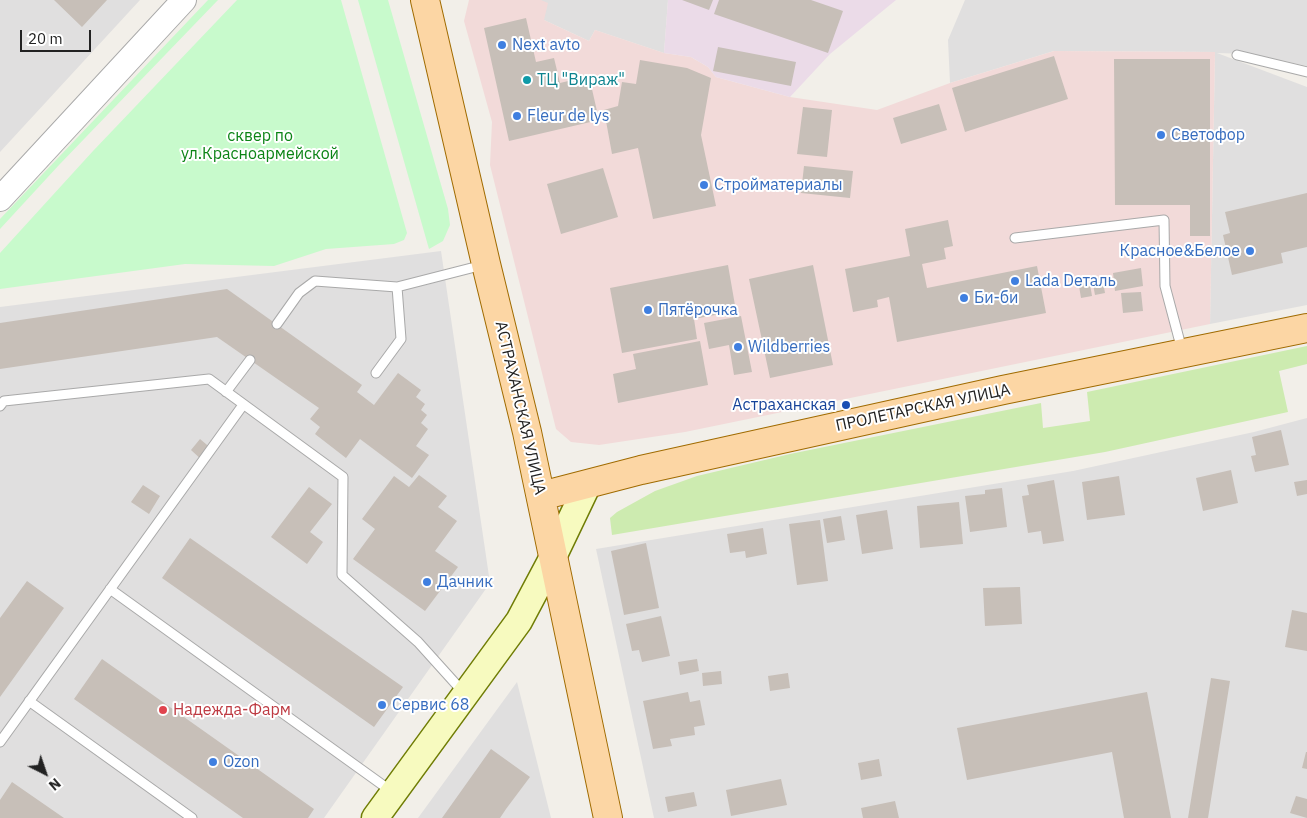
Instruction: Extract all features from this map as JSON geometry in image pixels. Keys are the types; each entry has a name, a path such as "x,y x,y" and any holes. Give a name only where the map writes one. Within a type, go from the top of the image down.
{"main road":[{"name":"АСТРАХАНСКАЯ УЛИЦА","path":"425,0 527,432 608,818"},
{"name":"ПРОЛЕТАРСКАЯ УЛИЦА","path":"541,496 641,470 1003,390 1307,328"},
{"path":"375,818 519,621 588,484"}],"street":[{"path":"0,199 184,0"}],"lane":[{"path":"1237,55 1307,72"},
{"path":"1015,238 1164,220 1165,286 1183,354"},
{"path":"277,324 299,293 315,281 397,287 486,264"},
{"path":"376,373 401,339 397,287"},
{"path":"226,392 250,360"},
{"path":"0,406 4,401 209,379 344,477 342,575 418,642 465,694"},
{"path":"0,742 243,405"},
{"path":"110,589 393,793"},
{"path":"30,701 192,818"}],"shaded area":[{"path":"0,0 140,0 0,152"},
{"path":"469,0 541,0 548,3 544,20 589,41 595,30 664,53 691,57 708,67 716,77 790,97 877,110 950,83 1054,51 1215,52 1210,324 685,432 599,445 571,442 556,429 490,165 492,122 464,21"},
{"path":"541,0 668,0 664,53 595,30 589,41 544,20"},
{"path":"668,0 896,0 830,54 790,97 716,77 708,67 691,57 664,53"},
{"path":"965,0 1307,0 1307,66 1250,54 1217,53 1307,87 1307,305 1210,324 1215,52 1054,51 950,83 948,40"},
{"path":"441,251 490,583 324,818 0,818 0,307"},
{"path":"1307,418 1307,818 654,818 596,549 1073,471 1254,432"},
{"path":"517,682 551,818 418,818"}],"green space":[{"path":"208,0 218,0 0,229 0,219"},
{"name":"сквер по ул.Красноармейской","path":"237,0 341,0 407,233 404,240 394,244 326,249 274,266 185,264 0,289 0,253 93,151"},
{"path":"358,0 388,0 448,209 450,225 443,241 429,249"},
{"path":"1307,346 1307,364 1279,371 1288,412 1105,452 612,535 610,518 617,512 655,491 697,476 790,454 1041,403 1043,428 1090,421 1087,392"}],"building":[{"path":"54,0 107,0 82,27"},
{"path":"682,0 713,0 709,10"},
{"path":"719,0 811,0 843,11 828,53 714,14"},
{"name":"ТЦ \"Вираж\"","path":"526,18 536,62 554,58 560,83 589,76 599,120 509,141 484,28"},
{"path":"718,47 796,62 791,86 713,71"},
{"path":"1054,56 1068,99 965,132 952,88"},
{"path":"1114,59 1210,59 1210,236 1190,236 1190,205 1115,205"},
{"path":"640,60 687,68 711,78 701,135 716,206 653,219 638,148 612,154 604,110 618,106 622,82 636,84"},
{"path":"939,104 947,130 901,144 893,118"},
{"path":"803,107 832,110 827,157 797,154"},
{"path":"804,166 853,171 850,198 801,193"},
{"path":"603,168 618,217 561,234 547,184"},
{"path":"1307,193 1307,247 1281,253 1283,263 1232,275 1223,235 1230,233 1225,212"},
{"path":"948,220 953,246 944,248 946,259 922,264 927,288 1037,266 1046,313 897,342 889,297 877,300 878,307 853,312 845,269 910,256 905,229"},
{"path":"728,265 736,311 694,319 697,339 622,353 610,288"},
{"path":"813,265 833,365 770,378 749,279"},
{"path":"1141,268 1143,286 1115,291 1113,273"},
{"path":"1102,276 1105,293 1095,295 1092,279"},
{"path":"1089,278 1092,296 1081,298 1078,280"},
{"path":"227,289 362,385 357,392 374,405 398,373 421,390 416,397 425,404 421,410 427,415 421,423 428,429 416,446 429,455 412,478 360,439 346,458 315,434 320,427 310,419 319,408 217,337 0,369 0,323"},
{"path":"1141,292 1143,311 1123,313 1121,293"},
{"name":"Wildberries","path":"741,316 752,372 734,375 729,345 709,349 704,323"},
{"path":"700,341 708,385 618,403 613,374 636,369 633,354"},
{"path":"1281,430 1289,465 1255,472 1251,456 1256,455 1252,437"},
{"path":"200,439 213,450 203,461 191,450"},
{"path":"1231,470 1238,503 1203,511 1196,478"},
{"path":"419,475 447,496 438,507 457,521 435,551 458,567 425,611 353,559 375,529 362,519 394,476 409,487"},
{"path":"1119,476 1125,515 1087,520 1082,482"},
{"path":"1054,480 1064,541 1043,544 1041,531 1028,533 1022,496 1029,495 1027,485"},
{"path":"1307,480 1307,494 1297,496 1294,482"},
{"path":"143,485 160,496 149,514 131,502"},
{"path":"309,487 332,504 310,532 323,542 307,564 271,537"},
{"path":"1002,488 1007,527 970,532 965,496 985,494 985,490"},
{"path":"959,502 963,544 920,548 917,506"},
{"path":"887,510 893,549 862,554 856,515"},
{"path":"841,516 845,540 827,543 823,519"},
{"path":"820,520 828,581 797,585 789,524"},
{"path":"763,528 767,554 746,558 745,551 730,553 727,534"},
{"path":"190,538 403,687 374,727 162,578"},
{"path":"646,543 659,608 624,615 611,551"},
{"path":"27,581 64,608 0,697 0,618"},
{"path":"1020,587 1022,624 985,626 983,588"},
{"path":"1292,610 1307,613 1307,651 1285,647"},
{"path":"661,616 670,656 642,662 639,650 632,651 626,624"},
{"path":"102,659 314,809 308,818 243,818 74,699"},
{"path":"697,659 699,671 680,675 678,662"},
{"path":"721,671 722,684 703,686 702,673"},
{"path":"788,673 790,688 770,691 768,676"},
{"path":"1211,678 1230,681 1208,818 1188,818"},
{"path":"688,692 690,702 700,700 705,725 694,727 695,735 670,739 672,746 653,749 643,701"},
{"path":"1147,692 1171,818 1124,818 1112,752 967,780 957,728"},
{"path":"491,749 530,777 500,818 442,818"},
{"path":"1307,752 1307,769 1302,768"},
{"path":"879,759 882,776 861,780 858,763"},
{"path":"781,779 787,805 731,816 726,790"},
{"path":"12,782 64,818 0,818 0,800"},
{"path":"694,792 697,806 668,812 665,797"},
{"path":"1296,796 1307,799 1307,818 1290,813"},
{"path":"895,801 899,818 863,818 861,808"}],"place":[{"name":"Next avto","path":"502,45"},
{"name":"ТЦ \"Вираж\"","path":"527,80"},
{"name":"Fleur de lys","path":"517,116"},
{"name":"Светофор","path":"1161,135"},
{"name":"Стройматериалы","path":"704,185"},
{"name":"Красное&Белое","path":"1250,251"},
{"name":"Lada Dеталь","path":"1015,281"},
{"name":"Би-би","path":"964,298"},
{"name":"Пятёрочка","path":"648,310"},
{"name":"Wildberries","path":"738,347"},
{"name":"Астраханская","path":"846,405"},
{"name":"Дачник","path":"427,582"},
{"name":"Сервис 68","path":"382,705"},
{"name":"Надежда-Фарм","path":"163,710"},
{"name":"Ozon","path":"213,762"}]}
